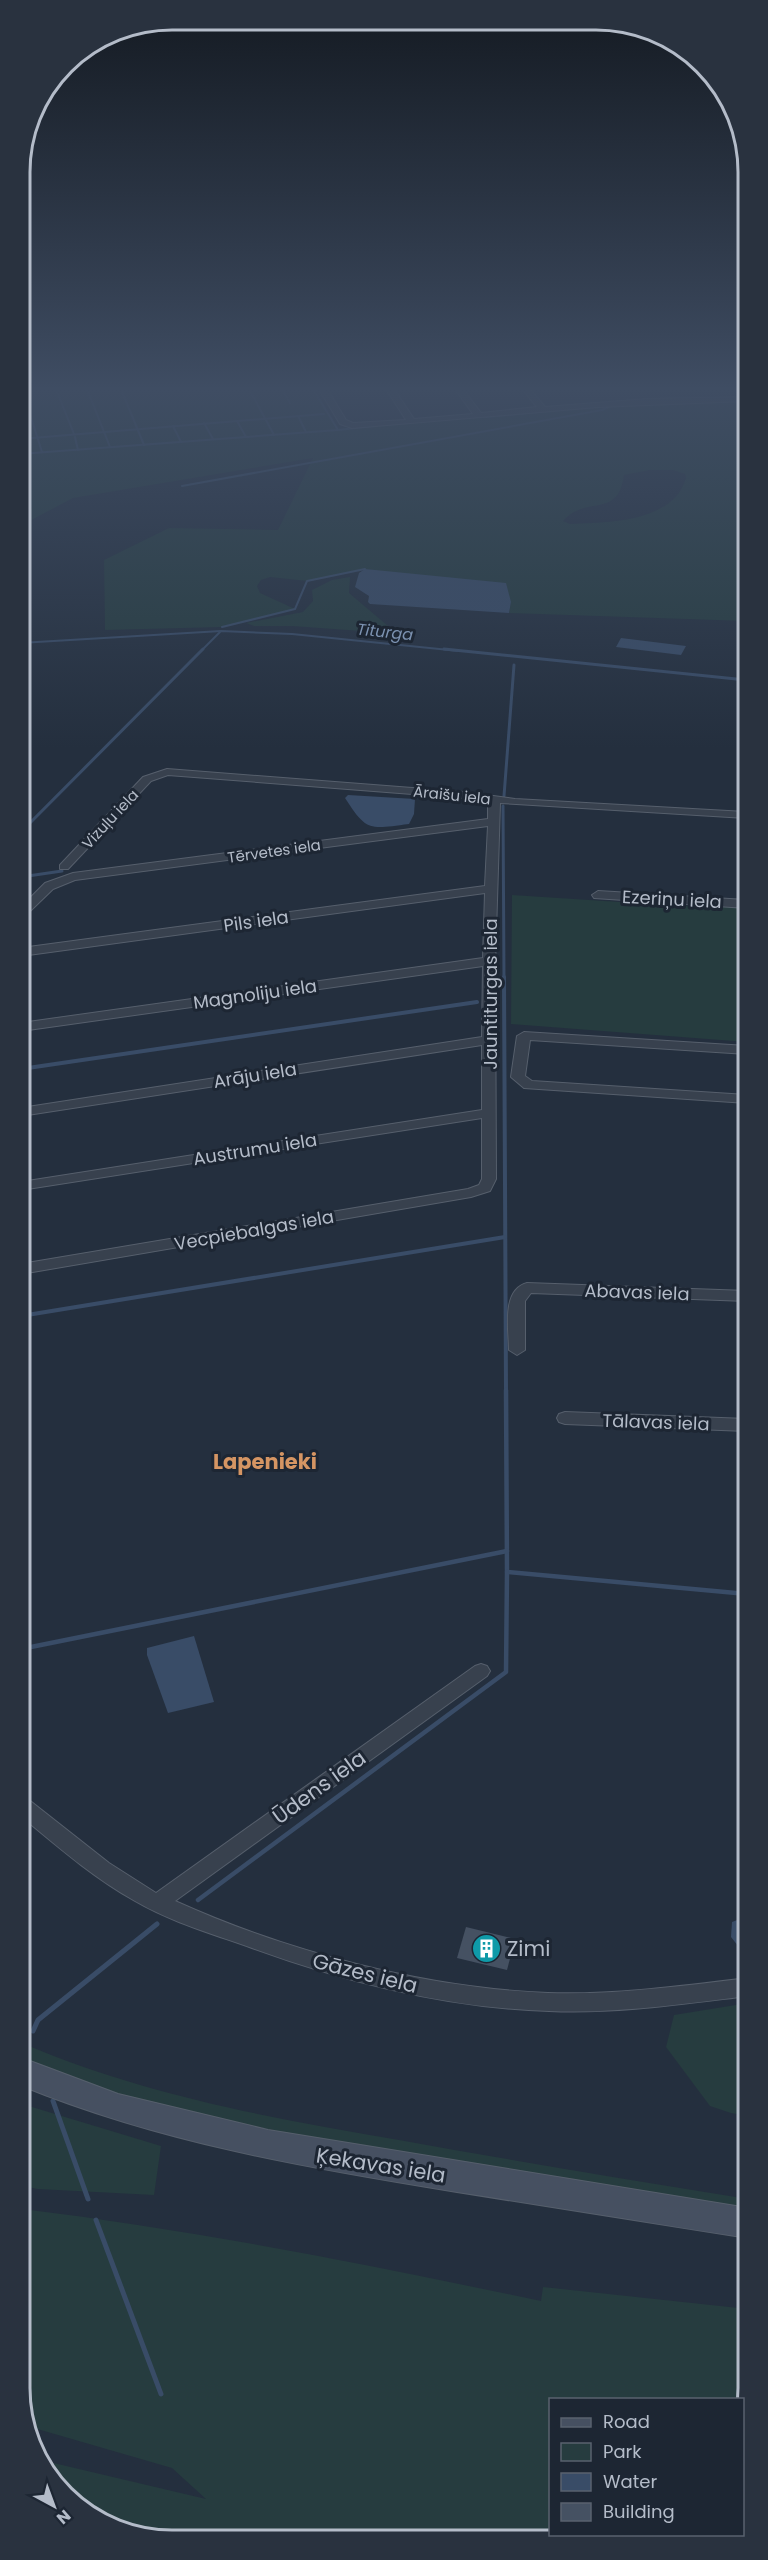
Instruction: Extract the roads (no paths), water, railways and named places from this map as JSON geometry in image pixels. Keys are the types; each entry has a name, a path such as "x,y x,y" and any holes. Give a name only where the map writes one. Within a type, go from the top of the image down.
{"main road":[{"name":"Ķekavas iela","path":"30,2076 70,2093 153,2120 303,2152 738,2221"}],"street":[{"name":"Āraišu iela","path":"158,774 180,772 495,800 738,815"},
{"name":"Vizuļu iela","path":"64,867 147,779 158,774"},
{"name":"Jauntiturgas iela","path":"485,1188 489,1179 489,961 492,822 495,800"},
{"name":"Tērvetes iela","path":"30,905 44,890 56,883 73,878 492,822"},
{"name":"Pils iela","path":"30,951 491,889"},
{"name":"Ezeriņu iela","path":"598,895 738,903"},
{"name":"Magnoliju iela","path":"30,1026 489,961"},
{"path":"738,1049 524,1036 518,1077 529,1085 738,1098"},
{"name":"Arāju iela","path":"30,1111 489,1040"},
{"name":"Austrumu iela","path":"30,1185 489,1113"},
{"name":"Vecpiebalgas iela","path":"30,1267 471,1193 485,1188"},
{"name":"Abavas iela","path":"517,1350 517,1300 527,1288 738,1296"},
{"name":"Tālavas iela","path":"565,1418 738,1425"},
{"name":"Ūdens iela","path":"158,1903 481,1671"},
{"name":"Gāzes iela","path":"30,1812 112,1876 158,1903 312,1961 379,1979 465,1996 549,2002 618,2000 738,1988"}],"water":[{"path":"365,569 506,583 511,602 509,613 370,604 369,596 355,587 359,573"},
{"path":"621,638 686,646 681,655 616,647"},
{"path":"348,795 415,799 414,814 409,824 370,826 352,809 345,798"},
{"path":"194,1636 214,1702 168,1713 147,1655 147,1648"},
{"path":"738,1920 738,1946 731,1937 732,1922"}],"waterway":[{"path":"222,627 295,609 307,581 365,569"},
{"name":"Titurga","path":"30,642 221,631 292,634 459,651"},
{"path":"203,649 220,632"},
{"path":"30,823 203,649"},
{"name":"Titurga","path":"444,649 738,679"},
{"path":"504,796 514,665"},
{"path":"503,806 504,979"},
{"path":"30,876 62,871"},
{"path":"504,977 506,1391"},
{"path":"30,1068 477,1002"},
{"path":"30,1315 505,1237"},
{"path":"506,1390 507,1551"},
{"path":"30,1647 507,1551"},
{"path":"507,1551 507,1572"},
{"path":"198,1900 506,1672 507,1572"},
{"path":"507,1572 738,1593"},
{"path":"33,2031 38,2020 157,1924"},
{"path":"53,2101 88,2199"},
{"path":"96,2220 161,2394"}],"place":[{"name":"Zimi","path":"486,1948"}],"district":[{"name":"Lapenieki","path":"265,1461"}]}
